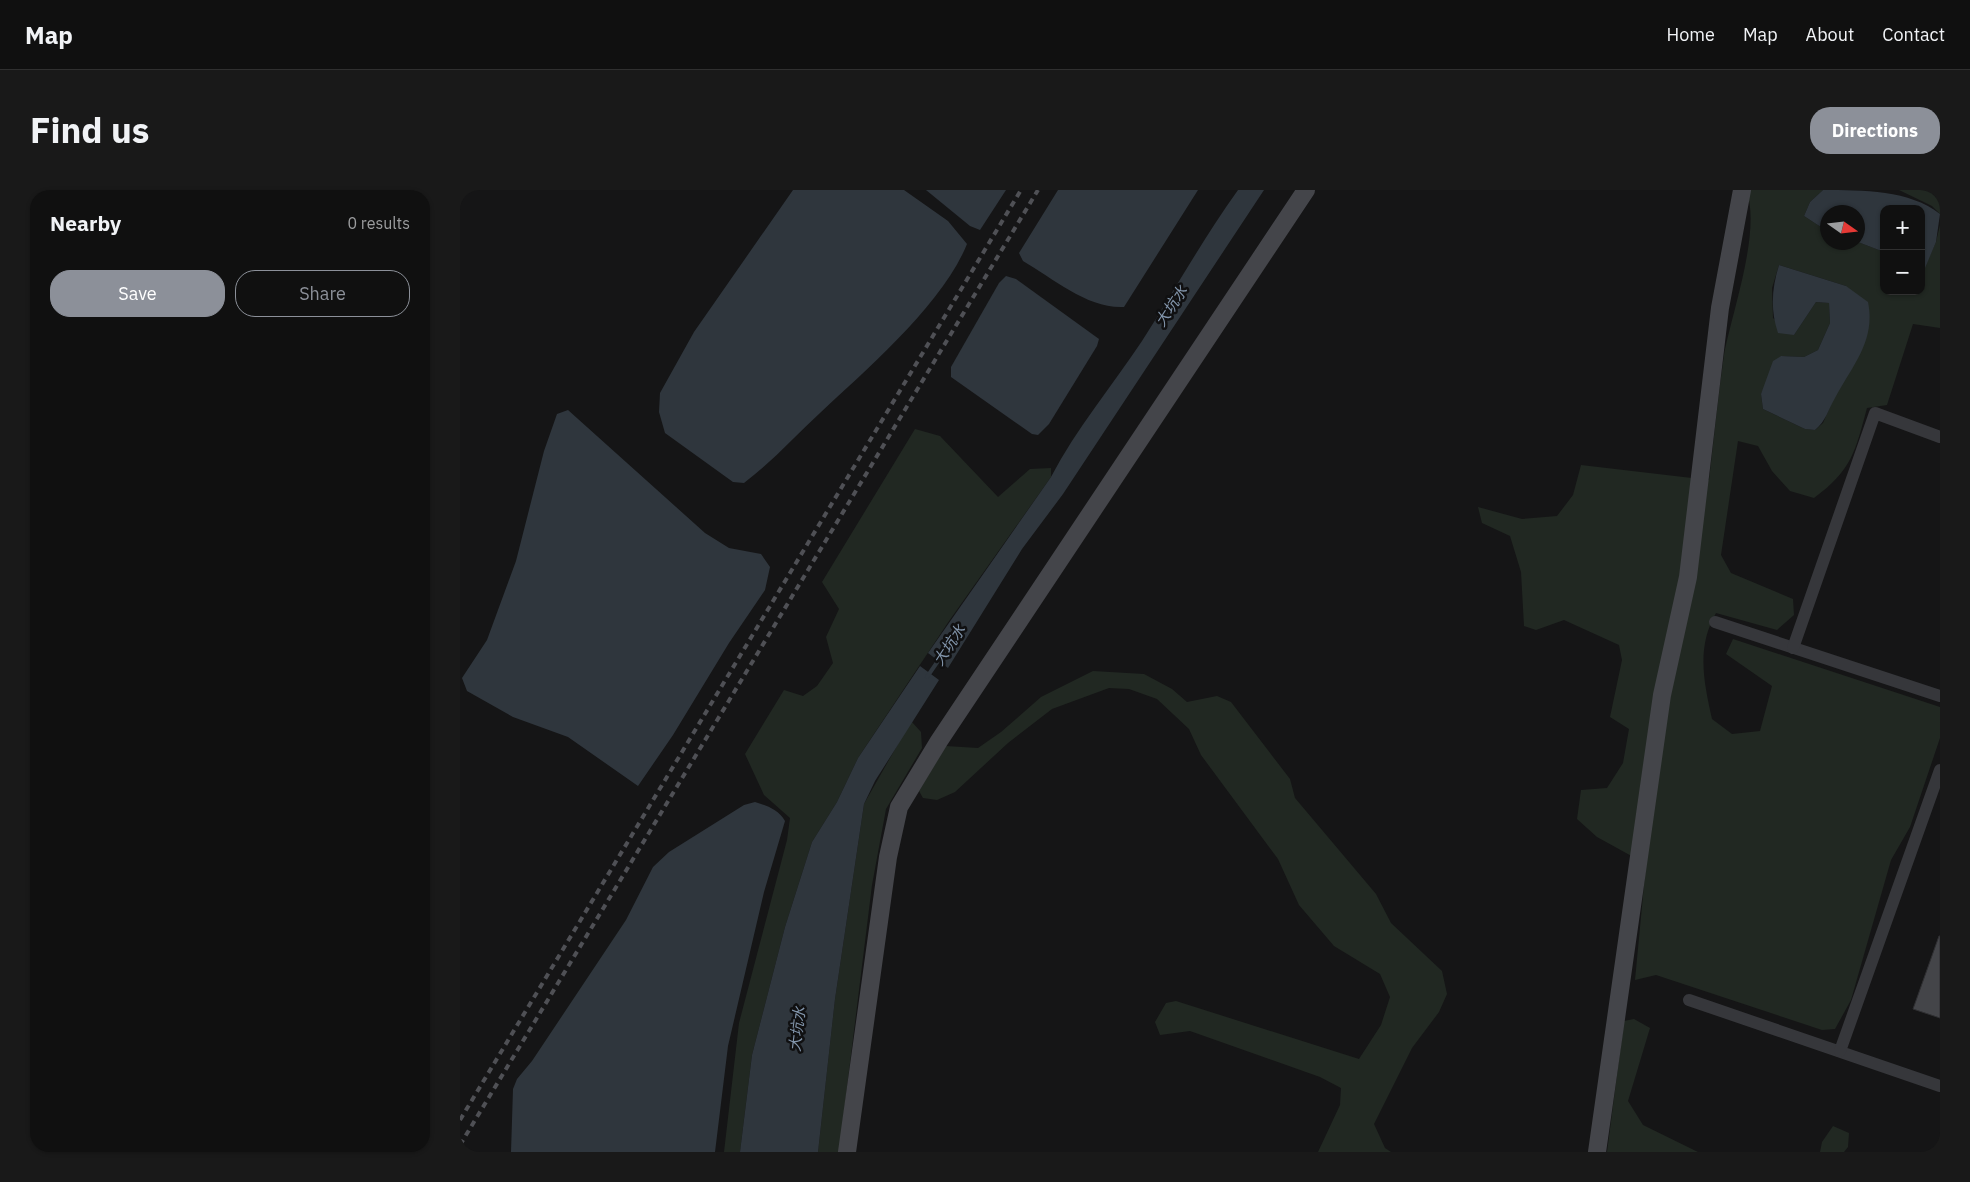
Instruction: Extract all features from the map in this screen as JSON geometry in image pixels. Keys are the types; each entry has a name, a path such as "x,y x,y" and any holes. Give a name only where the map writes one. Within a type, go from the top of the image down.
{"street":[{"path":"847,1152 888,858 899,807 939,741 1306,190"},
{"path":"1597,1152 1662,696 1688,577 1720,308 1742,190"},
{"path":"1793,648 1875,413 1940,437"},
{"path":"1715,622 1940,696"},
{"path":"1840,1052 1940,770"},
{"path":"1690,1000 1940,1086"}],"shaded area":[{"path":"1746,190 1823,190 1810,202 1804,216 1820,226 1820,250 1865,250 1865,245 1880,250 1880,295 1925,295 1925,266 1936,242 1940,225 1940,328 1913,324 1887,405 1867,408 1855,448 1837,478 1814,498 1790,491 1772,471 1758,446 1738,441 1721,555 1731,573 1793,599 1794,615 1777,630 1716,613 1706,639 1704,652 1704,678 1712,719 1732,734 1760,731 1772,686 1726,654 1733,639 1940,707 1940,738 1910,827 1891,860 1851,1000 1835,1029 1822,1030 1656,975 1635,980 1646,864 1597,837 1577,819 1581,790 1607,788 1623,763 1629,729 1610,717 1622,660 1619,645 1564,620 1536,630 1524,626 1521,572 1510,536 1482,523 1478,507 1522,519 1557,516 1573,495 1581,465 1709,480 1724,355 1744,271 1750,226 1750,207","holes":["1779,265 1846,286 1833,400 1823,423 1815,430 1805,429 1763,409 1761,394 1781,356 1804,357 1818,350 1830,323 1829,303 1816,302 1794,335 1773,318 1772,288"]},
{"path":"1899,190 1940,190 1940,214 1932,206"},
{"path":"915,429 940,436 998,497 1030,469 1051,468 1051,477 949,621 858,758 837,802 812,842 785,927 752,1055 740,1152 724,1152 739,1023 787,840 790,818 764,795 745,754 784,690 803,696 817,686 833,663 826,637 839,609 822,582"},
{"path":"1093,671 1144,674 1172,689 1187,702 1217,696 1231,702 1290,779 1295,798 1376,894 1391,923 1442,971 1447,994 1439,1012 1412,1048 1374,1124 1385,1148 1391,1152 1318,1152 1340,1105 1341,1088 1320,1077 1190,1031 1160,1035 1155,1022 1166,1003 1176,1001 1359,1059 1381,1025 1390,997 1380,974 1334,946 1299,905 1278,859 1201,755 1189,729 1157,699 1129,689 1109,688 1052,709 1008,743 955,792 937,800 923,798 919,791 946,746 978,748 1001,732 1041,697"},
{"path":"911,721 921,732 922,748 886,809 872,885 839,1152 818,1152 835,999 864,804"},
{"path":"1634,1019 1650,1028 1628,1101 1643,1125 1698,1152 1607,1152 1624,1021"},
{"path":"1833,1126 1849,1133 1848,1147 1844,1152 1820,1152 1822,1142"}],"water":[{"path":"793,190 904,190 948,221 967,244 956,267 941,290 881,356 764,467 744,483 733,482 665,433 659,412 660,393 694,332"},
{"path":"926,190 1006,190 980,230 970,226"},
{"path":"1058,190 1198,190 1124,307 1097,303 1084,298 1023,261 1019,253"},
{"path":"1238,190 1264,190 1063,494 1022,549 948,668 928,653 1051,477 1083,425 1142,341"},
{"path":"1823,190 1854,190 1900,196 1928,206 1940,214 1936,242 1925,268 1925,205 1880,205 1880,250 1865,245 1865,205 1820,205 1820,226 1804,216 1810,202"},
{"path":"1779,265 1846,286 1868,302 1870,316 1866,341 1824,419 1815,430 1805,429 1763,409 1761,394 1773,361 1781,356 1804,357 1818,350 1830,323 1829,303 1816,302 1794,335 1778,333 1775,324 1773,299"},
{"path":"1006,276 1016,279 1099,339 1097,346 1049,424 1038,435 1032,434 951,377 951,367 999,283"},
{"path":"568,410 705,533 729,548 761,554 770,567 765,590 729,643 673,735 638,786 568,737 513,717 467,691 462,678 487,640 516,561 544,451 557,414"},
{"path":"920,666 939,680 875,781 864,804 835,999 818,1152 740,1152 752,1055 785,927 812,842 837,802 858,758"},
{"path":"755,802 776,811 785,821 764,892 728,1046 715,1152 511,1152 513,1089 517,1079 532,1061 626,920 653,867 669,852 744,805"}],"building":[{"path":"1940,936 1940,1018 1913,1009"}],"waterway":[{"name":"大坑水","path":"927,677 940,658"}],"railway":[{"path":"460,1120 1021,190"},
{"path":"460,1145 1038,190"}]}
